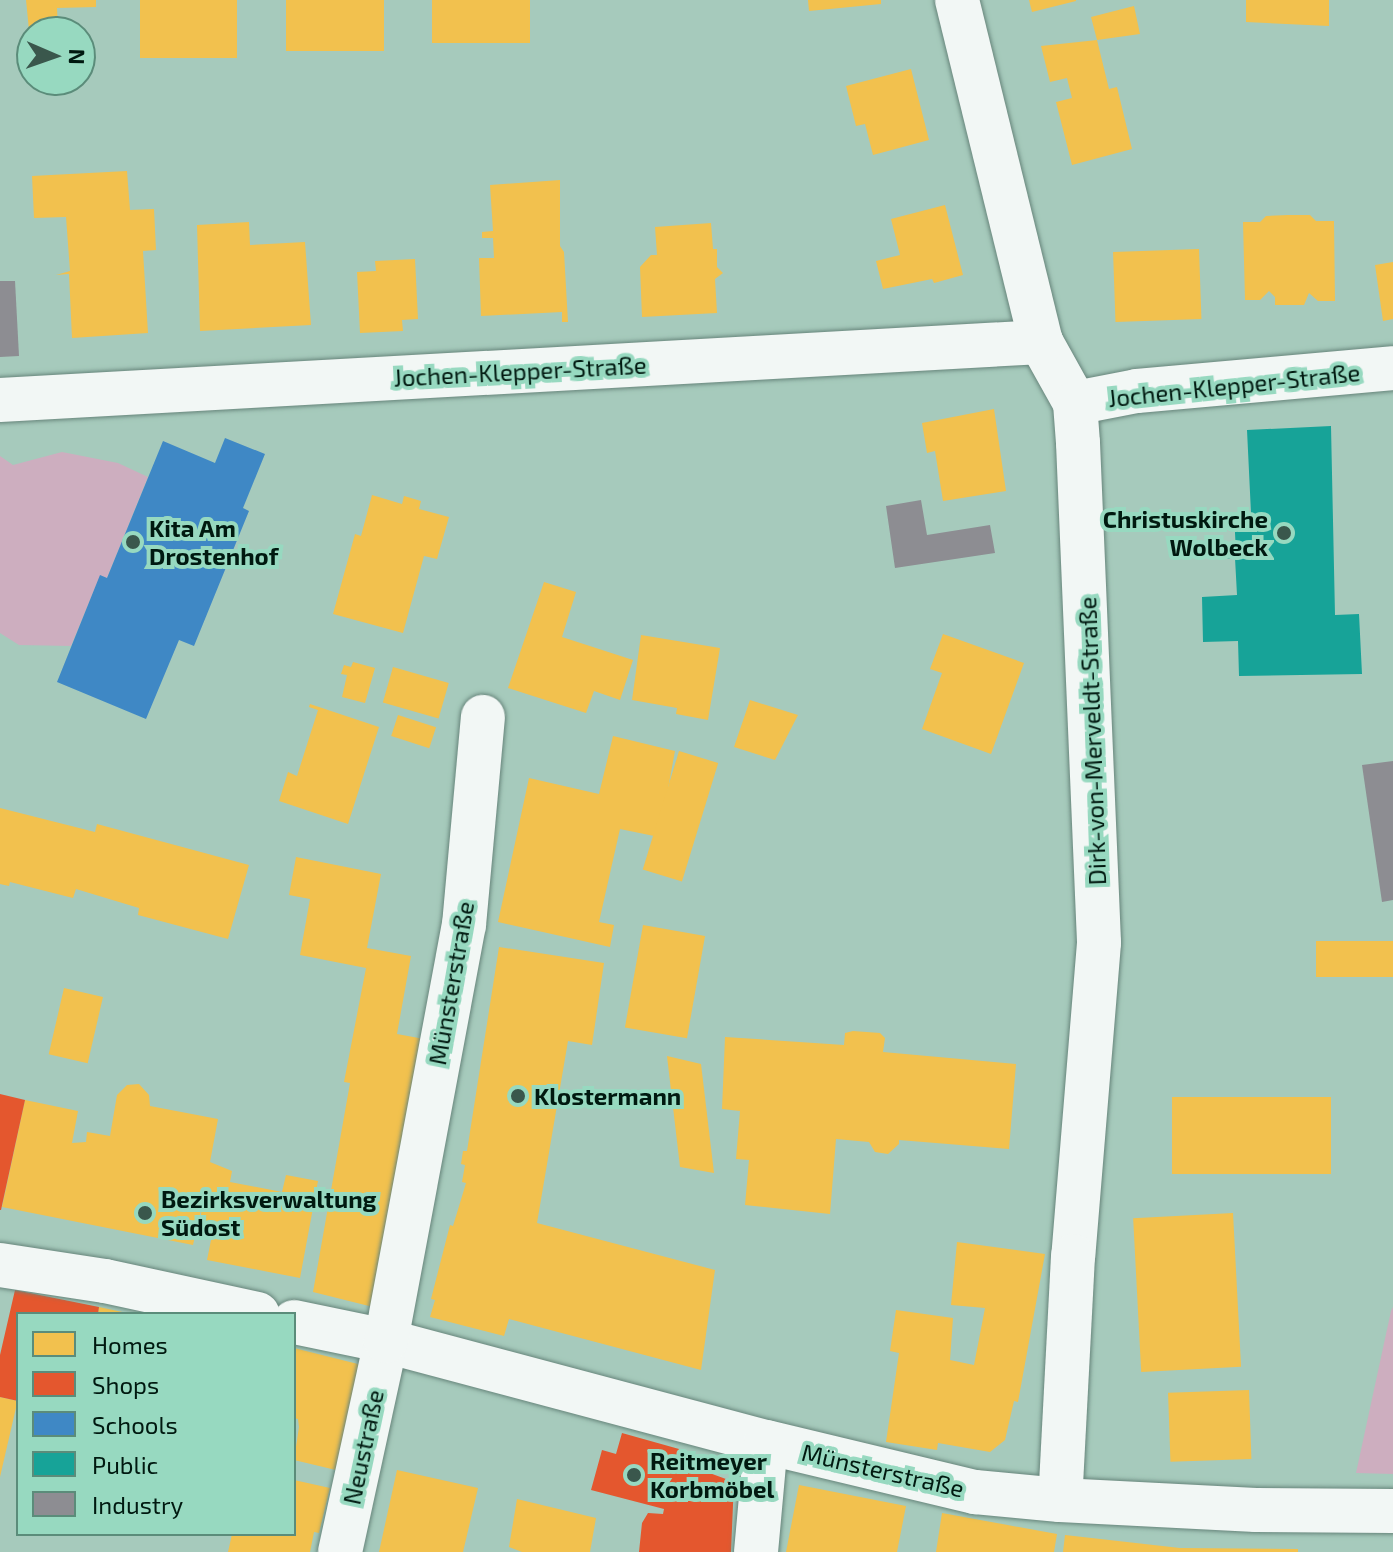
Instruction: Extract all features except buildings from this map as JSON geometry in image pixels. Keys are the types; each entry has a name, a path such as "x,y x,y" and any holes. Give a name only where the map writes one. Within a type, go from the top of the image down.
{"street":[{"name":"Dirk-von-Merveldt-Straße","path":"957,0 1041,342 1075,403 1099,943 1073,1256 1060,1500"},
{"name":"Jochen-Klepper-Straße","path":"0,400 1041,342"},
{"name":"Jochen-Klepper-Straße","path":"1075,403 1137,391 1393,368"},
{"name":"Münsterstraße","path":"386,1341 464,925 483,717"},
{"path":"0,1265 105,1281 248,1312"},
{"name":"Münsterstraße","path":"296,1322 386,1341 766,1442 975,1492 1060,1500 1373,1511"},
{"name":"Neustraße","path":"340,1552 386,1341"},
{"path":"756,1552 766,1442"}],"shaded area":[{"path":"62,452 118,463 148,477 107,578 100,576 71,646 19,645 0,633 0,456 13,465"},
{"path":"1393,1307 1393,1474 1356,1473 1391,1311"}],"place":[{"name":"Christuskirche Wolbeck","path":"1284,533"},
{"name":"Kita Am Drostenhof","path":"133,542"},
{"name":"Klostermann","path":"518,1096"},
{"name":"Bezirksverwaltung Südost","path":"145,1213"},
{"name":"Reitmeyer Korbmöbel","path":"634,1475"}]}
